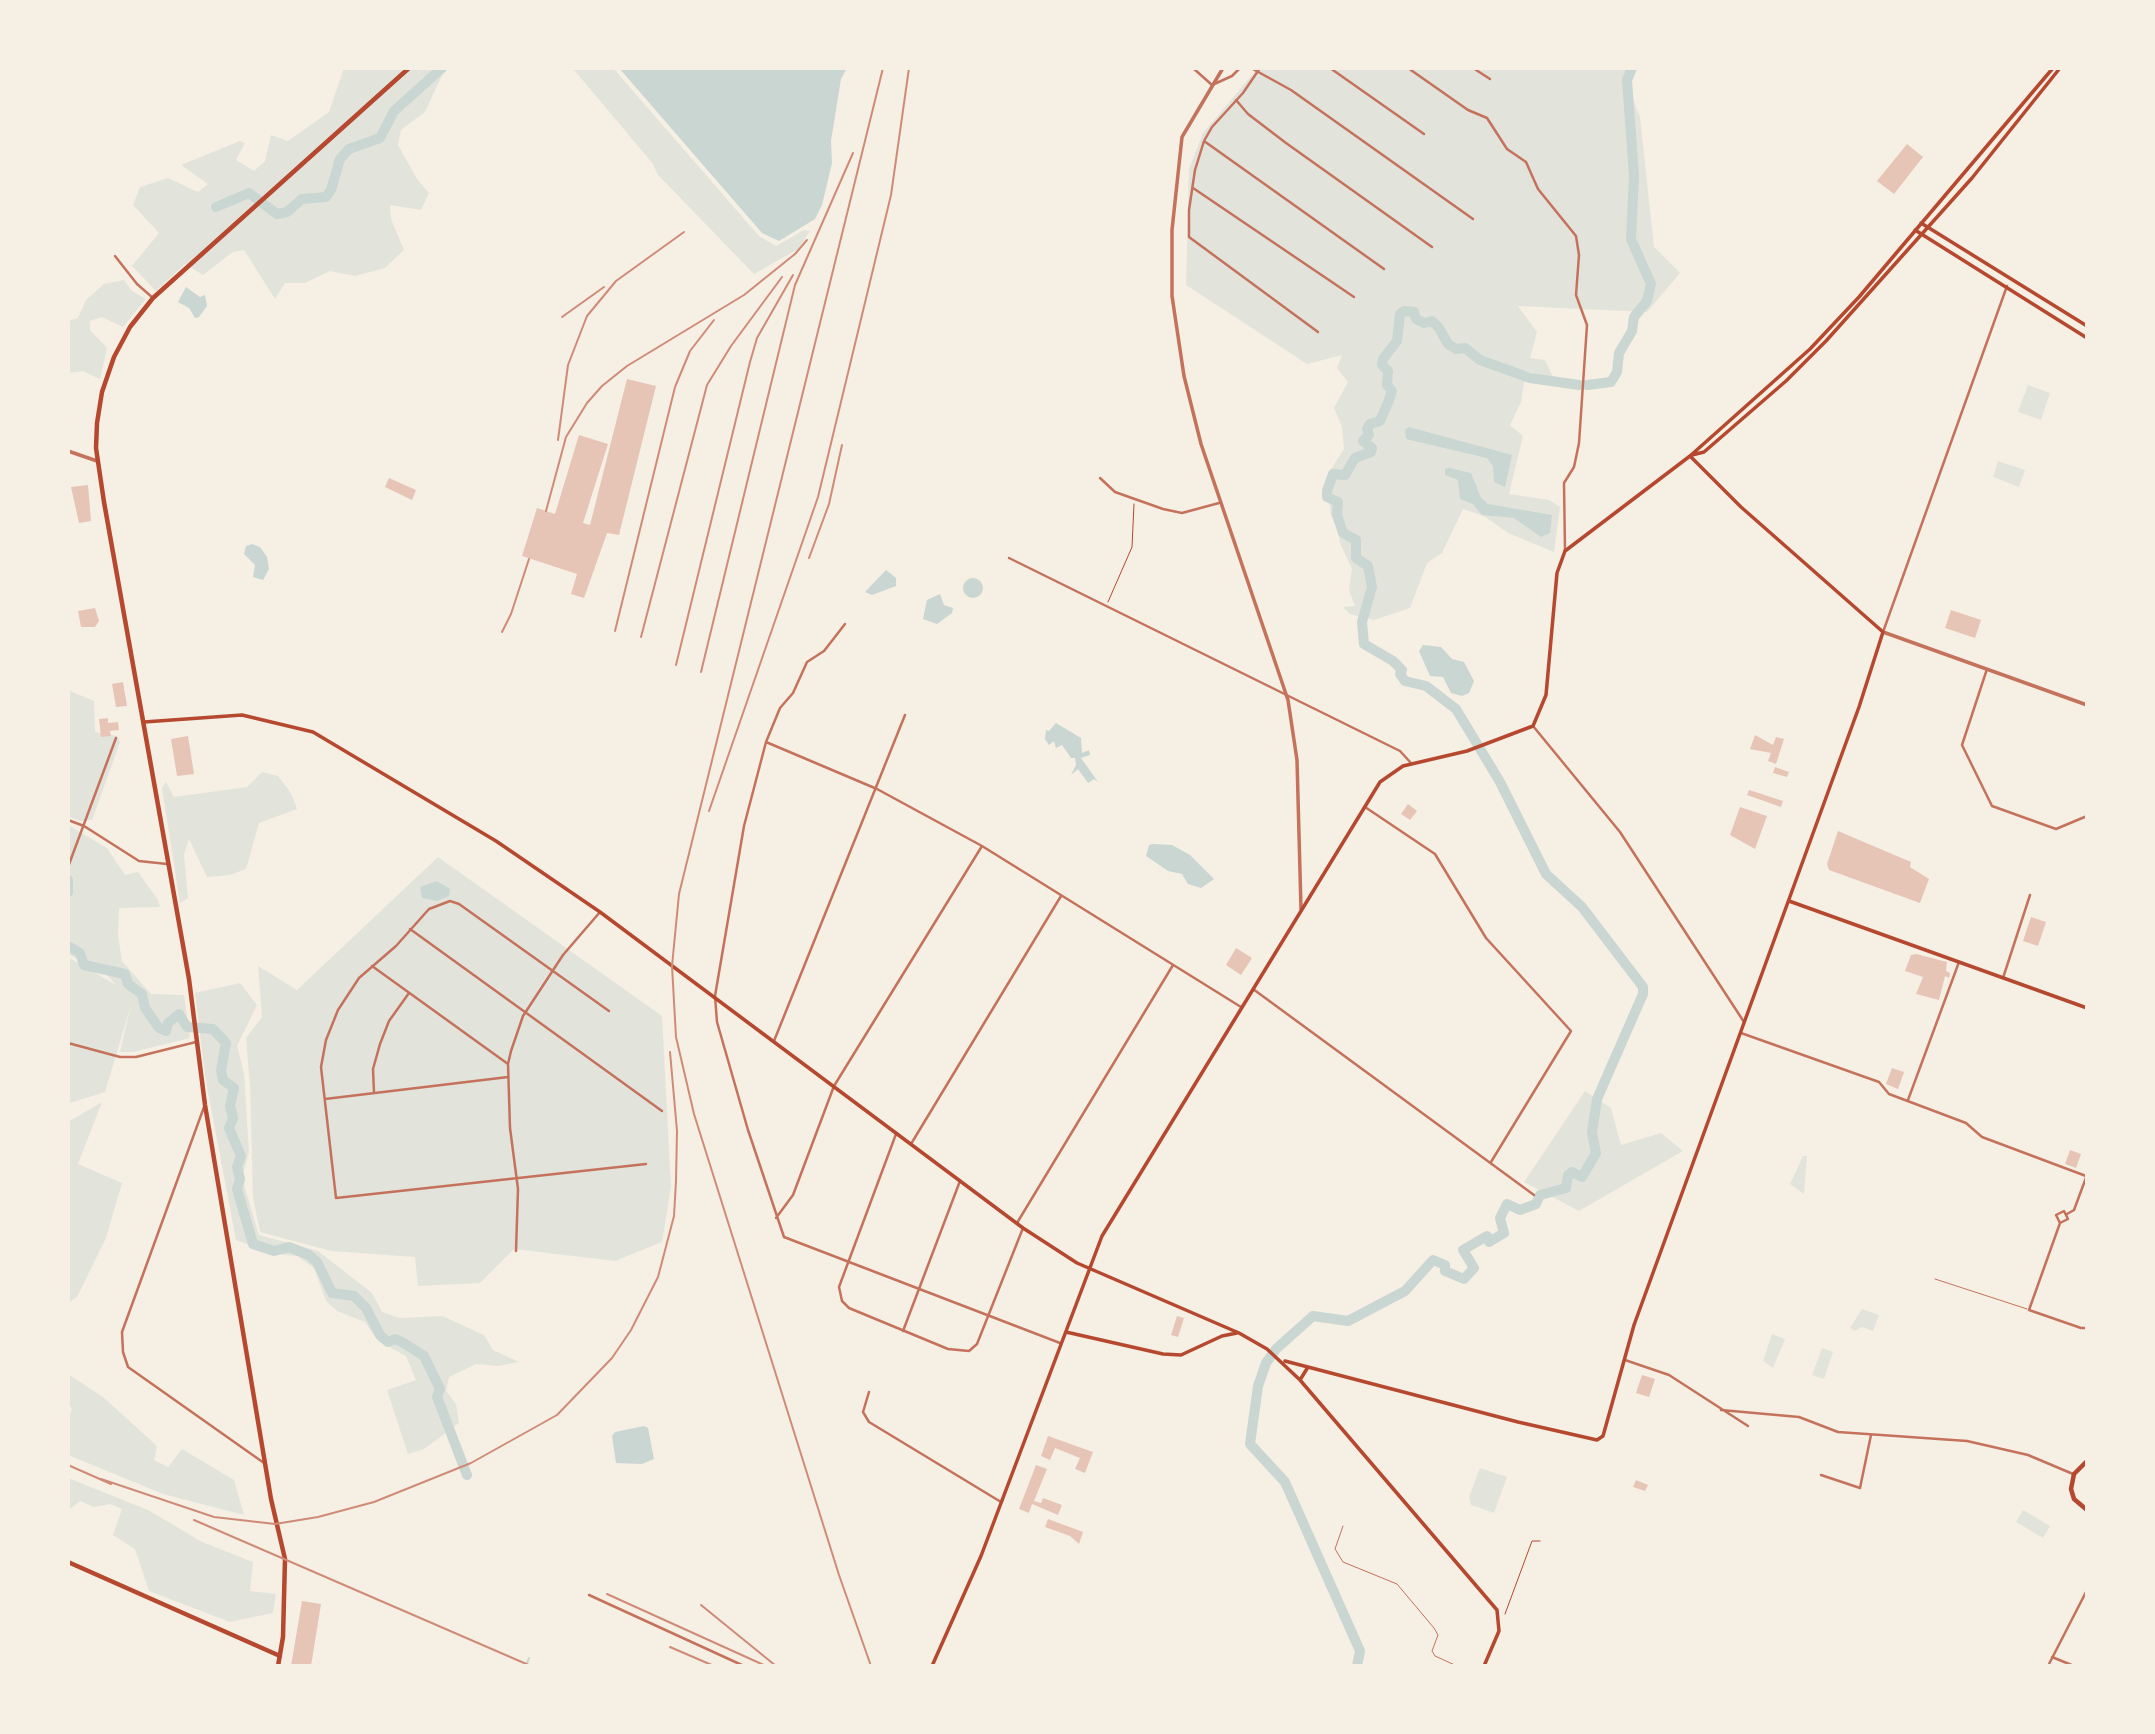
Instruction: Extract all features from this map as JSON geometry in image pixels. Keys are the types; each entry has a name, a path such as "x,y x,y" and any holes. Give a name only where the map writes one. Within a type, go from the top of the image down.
{"main road":[{"path":"278,1666 285,1562 266,1465 144,722 97,461 97,415 108,371 130,327 153,298 409,68"},
{"path":"932,1666 965,1595 1090,1267 1115,1212 1365,807 1389,773 1411,763 1476,747 1533,726 1546,695 1557,573 1565,551 1690,456 1810,349 1859,297 2053,68"},
{"path":"1690,456 1704,452 1786,381 1929,228 2060,68"},
{"path":"1921,223 2087,326"},
{"path":"1915,230 2087,338"},
{"path":"2036,304 2041,296"},
{"path":"1281,1360 1518,1422 1601,1438 1625,1359 1860,707 1883,632 1741,507 1690,456"},
{"path":"144,722 242,715 313,733 496,841 600,912 1023,1228 1078,1264 1239,1333 1267,1349 1300,1380 1497,1610 1499,1623 1496,1642 1484,1666"},
{"path":"1789,901 2087,1008"},
{"path":"1220,1325 1222,1336"},
{"path":"1066,1332 1163,1354 1181,1354 1222,1336 1239,1333"},
{"path":"1300,1380 1304,1369 1310,1366"},
{"path":"2087,1461 2074,1474 2071,1489 2074,1499 2087,1510"},
{"path":"68,1562 280,1656"}],"street":[{"path":"1193,68 1212,85"},
{"path":"1223,68 1182,137 1172,230 1172,296 1184,376 1219,503 1266,629 1286,694 1297,760 1301,909"},
{"path":"1212,85 1232,76 1240,68"},
{"path":"1251,68 1259,70 1291,90 1473,219"},
{"path":"1330,68 1424,134"},
{"path":"1408,68 1468,110 1487,118 1507,149 1526,162 1538,189 1576,236 1579,255 1576,295 1587,325 1578,443 1574,467 1564,483 1565,551"},
{"path":"1473,68 1490,79"},
{"path":"1259,70 1212,127 1205,141 1193,188 1189,237 1318,332"},
{"path":"1236,100 1248,114 1286,143 1432,247"},
{"path":"1205,141 1384,268"},
{"path":"1193,188 1354,297"},
{"path":"115,256 137,284 153,298"},
{"path":"2007,286 1883,632 2087,705"},
{"path":"68,451 97,461"},
{"path":"1100,478 1115,492 1182,513 1219,503"},
{"path":"1009,558 1400,751 1411,763"},
{"path":"845,624 824,651 807,662 793,693 780,708 766,742 744,826 715,996 717,1022 776,1218 784,1237 1062,1344"},
{"path":"1987,669 1962,745 1992,806 2056,829 2087,816"},
{"path":"774,1041 905,715"},
{"path":"1533,726 1620,832 1745,1023"},
{"path":"68,867 116,738"},
{"path":"766,742 877,789 982,846 1241,1007"},
{"path":"1365,807 1435,854 1486,938 1571,1031 1491,1162"},
{"path":"68,820 84,826 139,861 167,864"},
{"path":"776,1218 793,1195 834,1086 982,846"},
{"path":"2003,978 2030,895"},
{"path":"911,1144 1061,896"},
{"path":"609,1011 496,927 450,901 429,909 346,996 331,1025 321,1067 335,1198 646,1164"},
{"path":"516,1251 517,1179 508,1064 525,1013 554,969 600,912"},
{"path":"410,929 662,1111"},
{"path":"1908,1101 1959,962"},
{"path":"1017,1223 1173,965"},
{"path":"372,966 508,1064"},
{"path":"1253,989 1534,1195"},
{"path":"374,1093 373,1069 380,1044 389,1021 409,993"},
{"path":"1741,1032 1879,1082 1889,1094 1966,1123 1982,1137 2086,1175 2085,1186 2074,1210 2067,1214"},
{"path":"68,1043 120,1057 148,1055 196,1042"},
{"path":"325,1099 508,1077"},
{"path":"205,1105 122,1332 123,1352 128,1367 266,1465"},
{"path":"897,1133 839,1287 842,1301 849,1308 948,1349 969,1351 977,1344 1023,1228"},
{"path":"903,1331 960,1181"},
{"path":"2060,1223 2056,1219 2057,1213 2064,1211 2067,1214"},
{"path":"2060,1223 2066,1221 2067,1214"},
{"path":"2060,1223 2029,1310 2087,1328"},
{"path":"1625,1359 1669,1375 1748,1426"},
{"path":"869,1392 863,1412 869,1422 1002,1502"},
{"path":"1721,1410 1799,1417 1824,1429 1871,1435 1968,1441 1998,1447 2074,1474"},
{"path":"1821,1475 1860,1488 1871,1435"},
{"path":"2048,1666 2087,1590"},
{"path":"589,1595 744,1666"},
{"path":"2052,1657 2074,1666"}],"lane":[{"path":"1935,1279 2029,1310"},
{"path":"1343,1526 1335,1549 1343,1562 1397,1584 1438,1635 1432,1651 1435,1656 1457,1666"}],"path":[{"path":"1106,607 1132,547 1134,499"},
{"path":"1505,1614 1532,1541 1540,1541"}],"shaded area":[{"path":"344,68 449,68 443,73 425,112 401,130 398,145 417,179 429,193 421,210 390,205 391,219 404,250 385,268 355,276 330,271 305,283 285,283 275,299 244,250 233,252 203,275 185,264 156,291 132,266 159,233 133,205 140,187 168,178 198,192 208,184 181,165 240,141 245,143 236,160 254,171 265,161 271,135 288,141 329,112"},
{"path":"564,68 613,68 759,236 776,246 804,230 810,231 798,249 754,274 658,175 653,164 575,71"},
{"path":"619,68 847,68 841,79 831,141 832,163 822,205 815,219 779,241 762,233"},
{"path":"1258,68 1627,68 1624,77 1640,117 1654,247 1680,273 1647,312 1518,306 1537,332 1530,358 1545,360 1554,379 1526,371 1521,402 1510,425 1523,436 1509,494 1549,500 1560,507 1554,552 1508,533 1484,516 1463,509 1442,553 1427,563 1410,608 1374,620 1350,614 1343,607 1355,606 1349,590 1352,569 1340,543 1338,524 1331,516 1328,490 1331,469 1344,449 1342,427 1334,408 1348,382 1337,368 1342,355 1307,364 1186,285 1189,169 1203,133"},
{"path":"124,280 132,291 146,299 123,327 102,317 90,321 90,330 107,348 100,379 83,371 68,373 68,321 78,318 86,300 104,284"},
{"path":"186,287 200,297 205,295 207,306 199,317 195,318 189,308 178,302"},
{"path":"2028,385 2050,393 2041,420 2018,412"},
{"path":"1409,427 1512,455 1505,487 1494,482 1493,466 1487,458 1406,439 1405,430"},
{"path":"1998,461 2025,470 2019,487 1993,477"},
{"path":"1445,469 1471,473 1481,498 1488,504 1552,515 1550,533 1541,537 1514,518 1482,515 1473,504 1460,499 1458,480 1445,475"},
{"path":"252,544 260,547 267,557 269,569 263,580 253,577 255,565 244,554 246,546"},
{"path":"886,570 896,578 896,586 872,595 865,592"},
{"path":"969,578 977,578 983,588 977,598 969,598 963,592 963,584"},
{"path":"940,594 944,605 953,608 952,613 937,624 923,619 927,600"},
{"path":"1423,645 1441,647 1452,659 1464,662 1474,681 1469,693 1462,696 1451,693 1443,677 1430,676 1419,651"},
{"path":"68,690 94,701 95,732 117,736 120,742 92,820 80,821 68,816"},
{"path":"1056,723 1081,738 1082,753 1089,750 1090,755 1081,758 1098,782 1094,779 1088,783 1078,769 1071,775 1076,765 1075,758 1071,758 1062,745 1056,748 1054,741 1049,745 1045,739 1046,730 1049,731"},
{"path":"262,772 278,776 291,793 297,809 259,823 246,869 230,875 207,877 189,839 184,854 188,898 180,903 162,788 166,782 174,797 247,787"},
{"path":"68,825 107,848 125,875 138,872 158,900 160,907 119,908 118,936 122,961 151,994 184,995 190,1038 133,1052 120,1052 131,1005 105,1092 70,1103 68,1108 68,957 116,985 108,976 68,954"},
{"path":"1149,845 1172,845 1190,855 1214,879 1201,888 1188,884 1182,874 1168,871 1146,856"},
{"path":"438,857 662,1016 671,1187 662,1242 615,1261 514,1249 480,1283 418,1286 415,1257 331,1251 260,1232 253,1198 246,1038 262,1017 258,966 297,990"},
{"path":"437,881 450,889 449,896 437,901 422,898 420,887"},
{"path":"240,983 257,1005 237,1046 244,1073 249,1152 242,1178 259,1235 318,1251 372,1293 382,1312 399,1318 442,1316 484,1335 493,1350 519,1362 498,1366 476,1364 449,1377 446,1391 456,1404 459,1423 424,1449 408,1454 387,1390 416,1380 406,1356 378,1341 365,1322 337,1311 326,1301 314,1268 297,1256 273,1254 236,1240 205,1076 195,993"},
{"path":"1585,1091 1611,1108 1621,1145 1661,1133 1683,1151 1579,1211 1524,1182"},
{"path":"102,1102 78,1164 122,1183 106,1238 77,1297 68,1303 68,1122"},
{"path":"1803,1156 1807,1156 1804,1194 1790,1184"},
{"path":"1862,1309 1879,1315 1873,1331 1862,1327 1854,1331 1850,1328"},
{"path":"1772,1334 1785,1339 1773,1368 1763,1361"},
{"path":"1822,1348 1833,1352 1824,1379 1812,1375"},
{"path":"68,1374 103,1397 157,1446 154,1460 168,1467 182,1449 234,1480 244,1515 163,1494 68,1455 68,1421 72,1408 68,1405"},
{"path":"644,1426 648,1428 654,1459 642,1464 616,1463 612,1436 615,1432"},
{"path":"1480,1468 1507,1477 1494,1513 1471,1505 1469,1497"},
{"path":"68,1478 148,1510 202,1542 253,1562 250,1591 276,1594 273,1613 230,1622 149,1591 135,1549 113,1535 122,1509 110,1504 94,1507 80,1501 69,1510"},
{"path":"2023,1510 2050,1526 2043,1538 2016,1522"}],"building":[{"path":"1907,144 1923,157 1894,194 1877,181"},
{"path":"627,379 656,386 619,535 607,533 584,598 571,594 577,574 522,556 537,508 555,514 579,435 608,444 583,523 590,525"},
{"path":"389,478 416,490 412,500 385,487"},
{"path":"88,485 91,521 79,523 71,487"},
{"path":"95,608 99,621 95,627 81,627 78,611"},
{"path":"1951,610 1981,620 1975,638 1945,628"},
{"path":"123,682 127,706 116,707 112,684"},
{"path":"108,718 108,723 118,722 119,730 110,731 111,736 101,737 99,719"},
{"path":"1755,735 1773,745 1776,737 1784,739 1776,764 1768,761 1771,753 1750,749"},
{"path":"188,736 194,774 177,776 171,739"},
{"path":"1775,767 1789,772 1787,777 1773,773"},
{"path":"1749,790 1783,801 1781,807 1747,795"},
{"path":"1408,804 1417,811 1410,820 1401,814"},
{"path":"1740,807 1767,816 1755,849 1730,835"},
{"path":"1838,831 1911,862 1910,867 1929,879 1920,903 1829,870 1827,864"},
{"path":"2031,917 2046,922 2038,946 2023,941"},
{"path":"1236,948 1252,958 1241,975 1226,965"},
{"path":"1911,955 1947,962 1946,971 1950,973 1949,978 1945,976 1939,1000 1916,994 1923,977 1905,971"},
{"path":"1892,1068 1904,1072 1898,1089 1886,1084"},
{"path":"2070,1150 2081,1154 2076,1168 2065,1164"},
{"path":"1177,1316 1184,1318 1178,1337 1171,1335"},
{"path":"1642,1375 1655,1379 1649,1397 1636,1393"},
{"path":"1048,1436 1093,1452 1085,1473 1075,1469 1080,1458 1055,1448 1050,1460 1041,1456"},
{"path":"1036,1465 1047,1469 1034,1501 1041,1503 1043,1498 1062,1505 1058,1515 1032,1504 1029,1513 1019,1509"},
{"path":"1636,1480 1648,1485 1645,1491 1633,1487"},
{"path":"1048,1519 1083,1532 1079,1544 1070,1536 1045,1527"},
{"path":"302,1601 321,1604 311,1666 291,1666"}],"waterway":[{"path":"216,207 249,193 277,214 287,212 302,199 326,197 331,190 340,159 349,149 380,138 394,111 442,68"},
{"path":"1587,385 1611,382 1617,372 1619,353 1632,331 1634,317 1647,301 1651,284 1631,239 1634,176 1627,80 1632,68"},
{"path":"1357,1666 1360,1651 1285,1482 1250,1444 1258,1386 1266,1363 1276,1349 1313,1316 1348,1321 1405,1291 1433,1260 1445,1265 1445,1271 1464,1279 1474,1268 1463,1250 1487,1236 1489,1242 1504,1233 1500,1218 1507,1204 1520,1210 1536,1204 1540,1195 1566,1188 1568,1175 1572,1172 1582,1177 1596,1153 1592,1133 1597,1099 1643,994 1643,987 1582,907 1546,874 1500,782 1456,709 1426,686 1405,681 1400,674 1402,670 1393,661 1364,644 1362,622 1372,587 1368,566 1356,558 1356,540 1343,533 1337,515 1338,502 1327,497 1327,491 1333,474 1345,475 1355,458 1371,452 1372,448 1363,441 1369,435 1367,429 1370,424 1380,421 1392,391 1387,385 1388,371 1382,365 1383,359 1397,341 1400,314 1404,311 1414,312 1416,319 1424,323 1432,321 1448,344 1456,349 1465,348 1480,360 1530,378 1579,385"},
{"path":"68,880 68,892"},
{"path":"68,946 80,953 84,965 125,974 128,984 142,994 145,1008 159,1028 166,1031 168,1023 179,1014 187,1027 213,1029 226,1043 221,1070 223,1080 234,1088 230,1106 233,1118 229,1128 241,1156 237,1167 240,1179 237,1189 253,1244 274,1251 289,1247 309,1255 317,1262 332,1293 354,1296 366,1308 380,1335 388,1342 395,1339 424,1356 440,1389 437,1397 467,1475"},
{"path":"526,1666 529,1658"}],"railway":[{"path":"871,1666 839,1575 694,1114 676,1037 672,966 679,894 883,68"},
{"path":"709,811 818,497 891,195 909,68"},
{"path":"701,672 795,285 853,153"},
{"path":"558,440 568,365 587,316 616,281 684,232"},
{"path":"546,511 566,437 587,403 602,386 627,366 744,295 795,254 807,240"},
{"path":"676,665 757,338 793,275"},
{"path":"641,637 707,385 731,346 782,277"},
{"path":"562,317 604,287"},
{"path":"615,631 675,387 690,351 714,320"},
{"path":"809,558 829,504 842,445"},
{"path":"502,632 511,614 529,559"},
{"path":"101,1479 214,1517 275,1524 318,1517 374,1502 471,1463 557,1415 612,1358 631,1330 658,1277 674,1216 676,1181 677,1131 670,1052"},
{"path":"68,1465 111,1484"},
{"path":"194,1520 531,1666"},
{"path":"607,1594 766,1666"},
{"path":"701,1605 776,1666"},
{"path":"670,1647 714,1666"}]}
